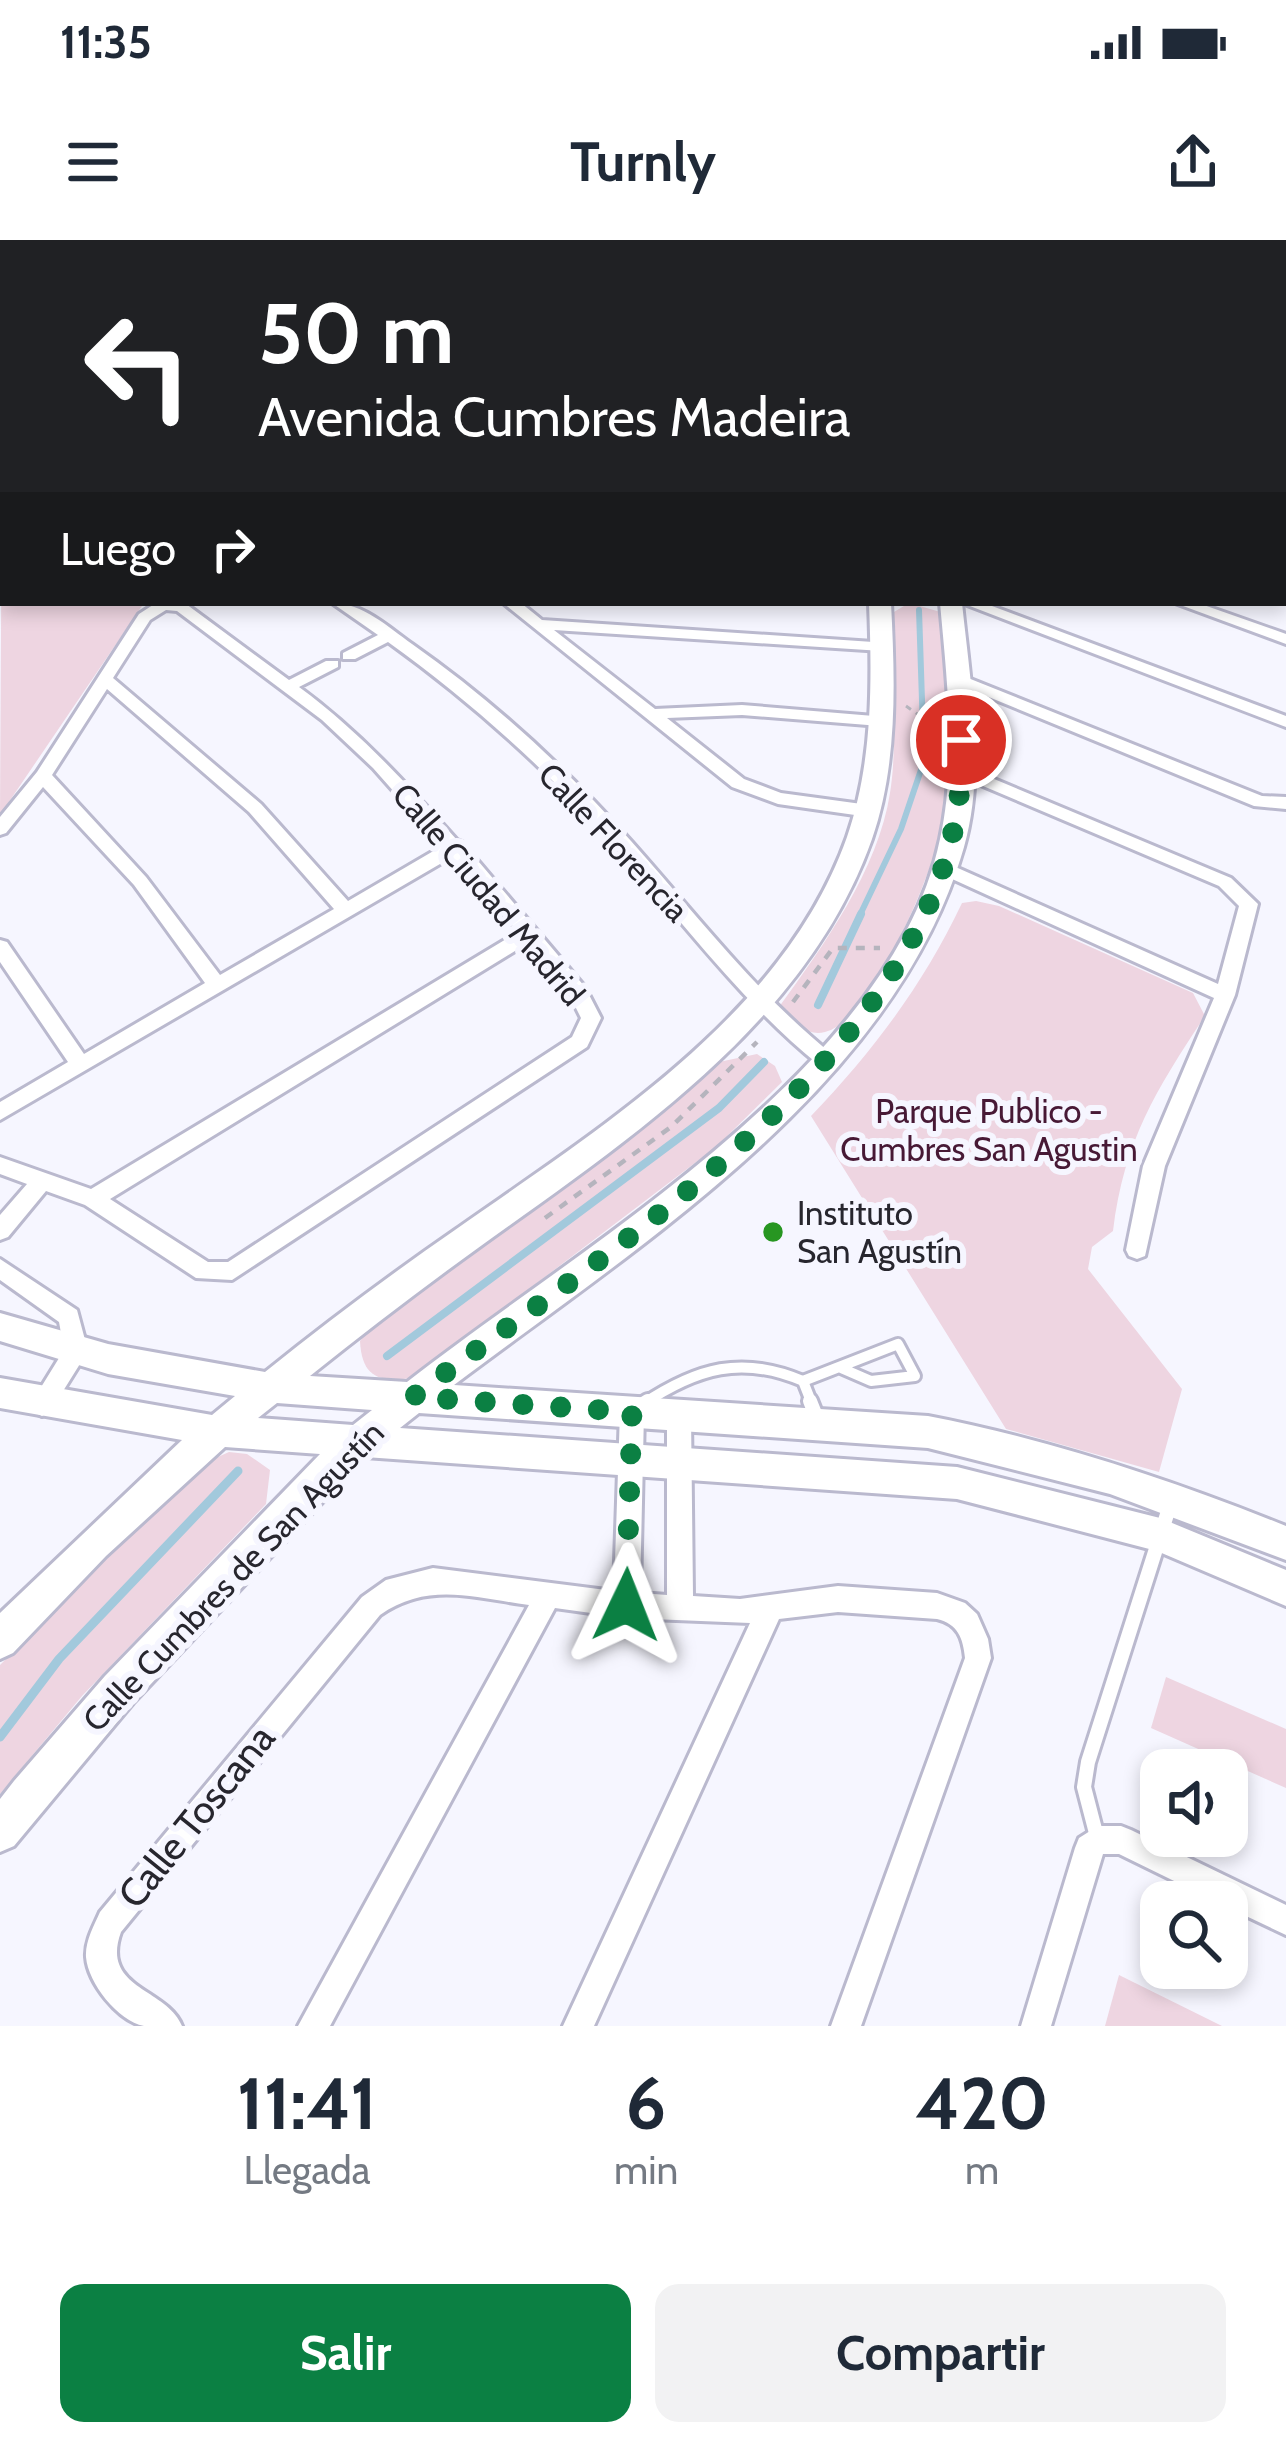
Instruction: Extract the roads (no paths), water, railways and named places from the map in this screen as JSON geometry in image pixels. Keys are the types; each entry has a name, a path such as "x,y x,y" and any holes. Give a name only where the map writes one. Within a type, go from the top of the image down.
{"street":[{"name":"Calle Ciudad Madrid","path":"0,829 43,776 144,617 169,606"},
{"name":"Calle Ciudad Madrid","path":"0,1165 93,1199 204,1271 219,1274 242,1267 580,1042 591,1018 530,933 379,764 289,686 172,606"},
{"name":"Calle Florencia","path":"345,606 390,635 571,788 758,1005 826,1060"},
{"path":"515,606 755,792 869,811"},
{"path":"0,1640 147,1492 216,1431 399,1288 632,1119 758,1005 796,956 846,870 869,811 880,721 880,606"},
{"name":"Calle Cumbres de San Agustín","path":"0,1832 118,1688 358,1442 718,1166 826,1060 897,968 945,869 963,771 951,606"},
{"path":"978,606 1286,722"},
{"path":"1192,606 1286,639"},
{"path":"538,624 882,646"},
{"path":"350,656 390,635"},
{"path":"289,686 332,664"},
{"path":"106,680 254,808 346,911"},
{"path":"958,680 1260,802 1286,803"},
{"path":"651,714 742,710 880,721"},
{"path":"963,771 1241,892 1249,918 1225,994 1154,1166 1137,1250"},
{"path":"43,776 140,881 217,985"},
{"path":"0,1112 456,846"},
{"path":"945,869 1225,994"},
{"path":"93,1199 530,933"},
{"path":"0,947 81,1065"},
{"path":"0,1231 42,1180"},
{"path":"0,1268 69,1317 76,1351 42,1405"},
{"path":"0,1327 76,1351 273,1388 928,1432 1008,1446 1173,1496 1286,1543"},
{"path":"0,1393 42,1405 216,1431 630,1457 957,1484 1160,1535 1286,1588"},
{"path":"626,1605 632,1412"},
{"path":"680,1415 680,1608"},
{"name":"Calle Toscana","path":"167,2026 111,1984 98,1956 103,1936 318,1664 371,1606 395,1589 433,1580 549,1594"},
{"path":"313,2026 549,1594 680,1608 771,1608 838,1599 951,1608 971,1626 979,1658 846,2026"},
{"path":"578,2026 771,1608"},
{"path":"1036,2026 1089,1848 1098,1840 1121,1840 1286,1919"}],"lane":[{"path":"803,1381 898,1344 915,1376 871,1381 841,1367"},
{"path":"632,1412 687,1373 723,1364 779,1368 803,1381 818,1424"},
{"path":"1098,1840 1084,1787 1088,1762 1173,1496"}],"waterway":[{"path":"859,917 901,829 924,761 919,610"},
{"path":"818,1005 861,914"},
{"path":"387,1356 719,1108 764,1062"},
{"path":"0,1737 59,1659 238,1471"}],"place":[{"name":"Instituto San Agustín","path":"773,1232"}],"park label":[{"name":"Parque Publico - Cumbres San Agustin","path":"989,1130"}]}
